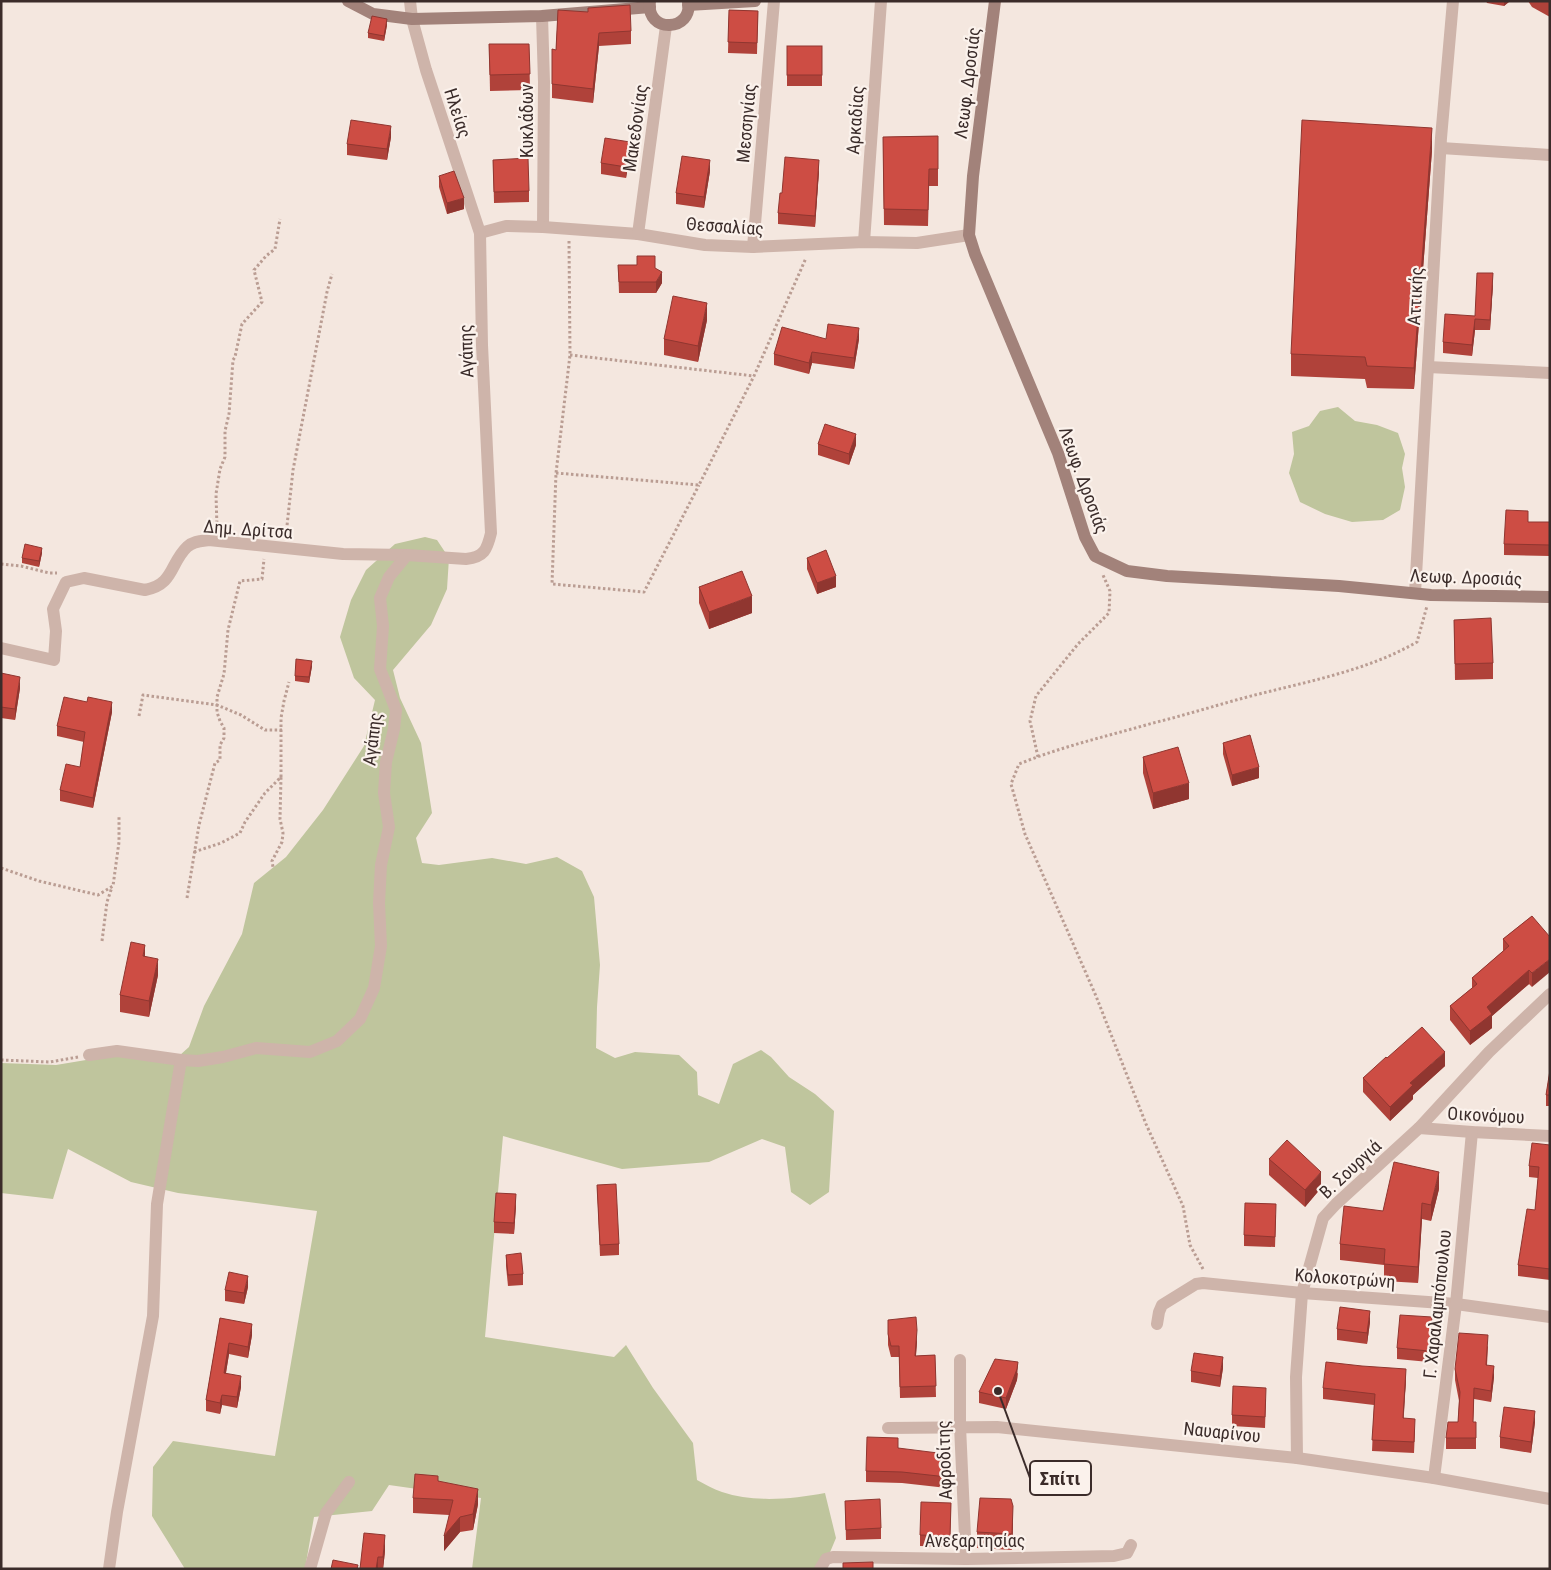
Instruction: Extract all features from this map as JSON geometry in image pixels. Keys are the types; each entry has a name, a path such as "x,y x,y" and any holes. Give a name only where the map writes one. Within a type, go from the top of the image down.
{"street":[{"path":"348,1 373,14 412,19 542,16 650,4 652,17 666,26 682,21 688,11 688,3 755,1"},
{"name":"Ηλείας","path":"410,1 412,19 426,70 480,233"},
{"name":"Μεσσηνίας","path":"753,247 774,1"},
{"name":"Αρκαδίας","path":"864,242 881,1"},
{"name":"Λεωφ. Δροσιάς","path":"995,1 973,176 970,235 975,254 1058,453 1085,537 1095,556 1127,571 1167,576 1339,586 1431,595 1550,597"},
{"name":"Αττικής","path":"1415,593 1441,148 1452,1"},
{"name":"Κυκλάδων","path":"542,16 544,82 543,227"},
{"name":"Μακεδονίας","path":"638,234 666,26"},
{"path":"1441,148 1550,155"},
{"name":"Θεσσαλίας","path":"480,233 506,226 543,227 638,234 705,245 753,247 864,242 917,242 970,235"},
{"name":"Αγάπης","path":"89,1055 117,1051 198,1061 223,1057 256,1048 310,1052 337,1041 360,1019 374,988 380,946 379,903 381,865 389,827 384,793 386,762 394,729 396,710 380,670 383,626 380,598 389,578 407,555 474,558 483,554 491,533 482,345 480,233"},
{"path":"1428,367 1550,373"},
{"name":"Δημ. Δρίτσα","path":"84,578 145,590 152,589 168,577 186,547 200,541 218,541 343,554 407,555"},
{"path":"1,648 54,660 56,632 53,610 66,582 84,578"},
{"name":"Β. Σουργιά","path":"1297,1458 1296,1377 1302,1293 1323,1218 1420,1128 1489,1052 1550,994"},
{"path":"109,1569 117,1512 153,1316 157,1204 181,1060"},
{"name":"Οικονόμου","path":"1420,1128 1550,1136"},
{"name":"Γ. Χαραλαμπόπουλου","path":"1434,1478 1456,1304 1472,1132"},
{"name":"Κολοκοτρώνη","path":"1157,1324 1160,1308 1165,1303 1196,1284 1210,1283 1302,1293 1456,1304 1550,1317"},
{"name":"Αφροδίτης","path":"960,1360 960,1426 966,1559"},
{"name":"Ναυαρίνου","path":"888,1428 997,1427 1297,1458 1434,1478 1550,1499"},
{"path":"310,1569 326,1513 348,1482"},
{"name":"Ανεξαρτησίας","path":"820,1569 826,1559 833,1557 966,1559 1114,1556 1127,1553 1131,1545"}],"path":[{"path":"218,541 216,494 220,469 225,457 225,431 233,360 242,324 262,302 254,270 275,249 280,219"},
{"path":"568,230 570,355 556,473 552,584 644,592 754,376 812,245"},
{"path":"285,548 293,470 332,274"},
{"path":"570,355 754,376"},
{"path":"556,473 699,485"},
{"path":"187,898 199,825 215,763 220,760 220,745 224,738 224,728 217,712 217,696 226,658 228,630 240,581 262,579 265,546"},
{"path":"1038,756 1030,721 1036,696 1078,644 1108,612 1110,591 1095,556"},
{"path":"1,564 21,566 50,573 65,573 84,578"},
{"path":"1210,1283 1190,1245 1183,1206 1146,1124 1096,996 1025,834 1011,784 1019,764 1038,756 1259,694 1339,674 1398,653 1417,642 1431,595"},
{"path":"272,867 272,861 282,842 283,834 280,819 281,718 289,682"},
{"path":"139,716 143,695 217,705 242,715 265,730 282,730"},
{"path":"194,852 221,843 240,832 265,793 280,777"},
{"path":"102,941 108,902 113,886 119,842 119,816"},
{"path":"1,868 39,881 98,895 113,886"},
{"path":"1,1060 50,1062 89,1055"}],"green space":[{"path":"1338,407 1355,421 1377,425 1398,433 1405,454 1402,468 1405,487 1400,510 1383,520 1352,522 1325,514 1300,502 1289,473 1294,454 1292,432 1309,426 1320,411"},
{"path":"425,537 437,540 449,558 447,589 431,625 393,670 400,698 421,743 432,813 416,838 422,863 439,865 492,858 526,864 557,857 582,871 594,897 600,965 596,1048 615,1058 635,1052 679,1055 697,1072 698,1095 719,1104 733,1064 761,1050 771,1057 789,1077 815,1094 834,1111 829,1192 810,1205 791,1192 785,1147 762,1139 709,1162 622,1169 503,1136 485,1337 614,1357 626,1345 653,1388 693,1443 697,1480 722,1492 747,1498 774,1499 825,1493 836,1538 823,1569 472,1569 481,1498 389,1485 372,1511 314,1517 305,1569 185,1569 152,1516 153,1467 173,1441 275,1456 317,1211 178,1193 131,1182 68,1149 53,1199 1,1193 1,1063 56,1065 116,1055 170,1064 189,1047 204,1006 242,934 254,883 286,857 323,810 364,746 375,700 354,678 340,637 351,600 366,570 395,544"}],"building":[{"path":"630,5 631,31 599,33 593,89 552,84 552,49 556,50 558,10 588,12 588,8"},
{"path":"729,10 758,11 757,43 728,42"},
{"path":"372,16 387,19 384,36 368,33"},
{"path":"489,44 529,44 530,74 490,75"},
{"path":"787,46 822,46 822,75 787,75"},
{"path":"351,120 391,126 387,149 347,144"},
{"path":"1302,120 1432,128 1414,368 1367,366 1365,357 1291,354"},
{"path":"938,136 938,169 929,169 928,210 884,209 883,137"},
{"path":"605,138 630,142 626,167 601,163"},
{"path":"682,156 710,160 704,197 676,193"},
{"path":"785,157 819,160 815,216 778,213"},
{"path":"528,158 529,191 494,192 493,160"},
{"path":"454,171 464,198 447,203 439,176"},
{"path":"637,256 655,256 655,268 662,272 656,282 619,282 618,265 637,265"},
{"path":"1477,273 1493,273 1490,320 1475,319 1472,345 1443,342 1445,314 1475,316"},
{"path":"673,296 707,303 698,346 664,339"},
{"path":"828,324 859,328 854,358 812,352 809,363 774,354 782,327 826,339"},
{"path":"825,424 856,434 849,454 818,444"},
{"path":"1506,510 1528,511 1528,522 1550,522 1550,545 1504,544"},
{"path":"25,544 42,548 39,561 22,558"},
{"path":"826,550 836,576 817,583 807,558"},
{"path":"742,571 752,596 709,612 699,587"},
{"path":"1491,618 1493,663 1455,664 1454,620"},
{"path":"296,659 312,661 309,677 295,676"},
{"path":"1,673 20,677 15,709 1,707"},
{"path":"64,697 87,702 88,697 112,702 93,798 60,790 66,764 80,767 85,732 57,726"},
{"path":"1250,735 1259,767 1232,775 1223,743"},
{"path":"1178,747 1189,783 1153,793 1143,757"},
{"path":"1532,916 1550,937 1550,959 1532,973 1529,970 1487,1007 1492,1014 1470,1031 1450,1006 1477,984 1472,978 1509,946 1503,939"},
{"path":"131,942 145,945 143,956 158,959 149,1001 120,995"},
{"path":"1422,1027 1445,1052 1410,1083 1413,1085 1390,1107 1363,1078"},
{"path":"1550,1070 1550,1095 1546,1095"},
{"path":"1287,1140 1321,1172 1305,1190 1269,1159"},
{"path":"1532,1143 1550,1145 1550,1269 1518,1265 1527,1209 1535,1210 1539,1167 1529,1166"},
{"path":"1394,1162 1439,1172 1431,1205 1422,1203 1418,1267 1384,1264 1385,1249 1340,1244 1344,1206 1383,1211"},
{"path":"616,1184 619,1244 600,1245 597,1185"},
{"path":"496,1193 516,1194 514,1223 494,1222"},
{"path":"1245,1203 1276,1204 1275,1237 1244,1235"},
{"path":"521,1253 523,1274 508,1275 506,1255"},
{"path":"229,1272 248,1276 244,1293 225,1290"},
{"path":"1340,1307 1370,1311 1367,1333 1337,1329"},
{"path":"1400,1315 1432,1317 1429,1351 1397,1348"},
{"path":"916,1317 915,1356 935,1355 936,1386 900,1387 899,1346 891,1346 888,1334 888,1320"},
{"path":"220,1318 252,1324 248,1347 229,1343 224,1373 241,1376 237,1397 222,1395 220,1403 206,1400"},
{"path":"1459,1333 1488,1335 1486,1365 1494,1366 1491,1391 1474,1388 1473,1422 1476,1422 1476,1438 1446,1438 1448,1422 1458,1422 1460,1392 1455,1369"},
{"path":"1194,1353 1223,1357 1220,1376 1191,1371"},
{"path":"995,1359 1018,1362 1006,1398 979,1392"},
{"path":"1326,1362 1406,1369 1403,1418 1415,1419 1414,1442 1372,1440 1375,1394 1323,1388"},
{"path":"1233,1386 1266,1388 1265,1417 1232,1415"},
{"path":"1504,1407 1535,1411 1531,1442 1500,1437"},
{"path":"867,1437 898,1438 898,1448 946,1454 941,1464 947,1477 902,1472 866,1471"},
{"path":"415,1474 438,1476 438,1481 478,1489 473,1514 460,1517 444,1536 453,1500 413,1498"},
{"path":"980,1498 1011,1499 1013,1506 1012,1534 977,1532"},
{"path":"880,1499 881,1528 846,1530 845,1501"},
{"path":"921,1502 951,1503 950,1536 920,1535"},
{"path":"364,1533 385,1535 383,1557 378,1557 376,1569 360,1569"},
{"path":"333,1560 358,1565 357,1569 331,1569"},
{"path":"873,1562 873,1569 843,1569 843,1563"}],"place":[{"name":"Σπίτι","path":"998,1391"}]}
